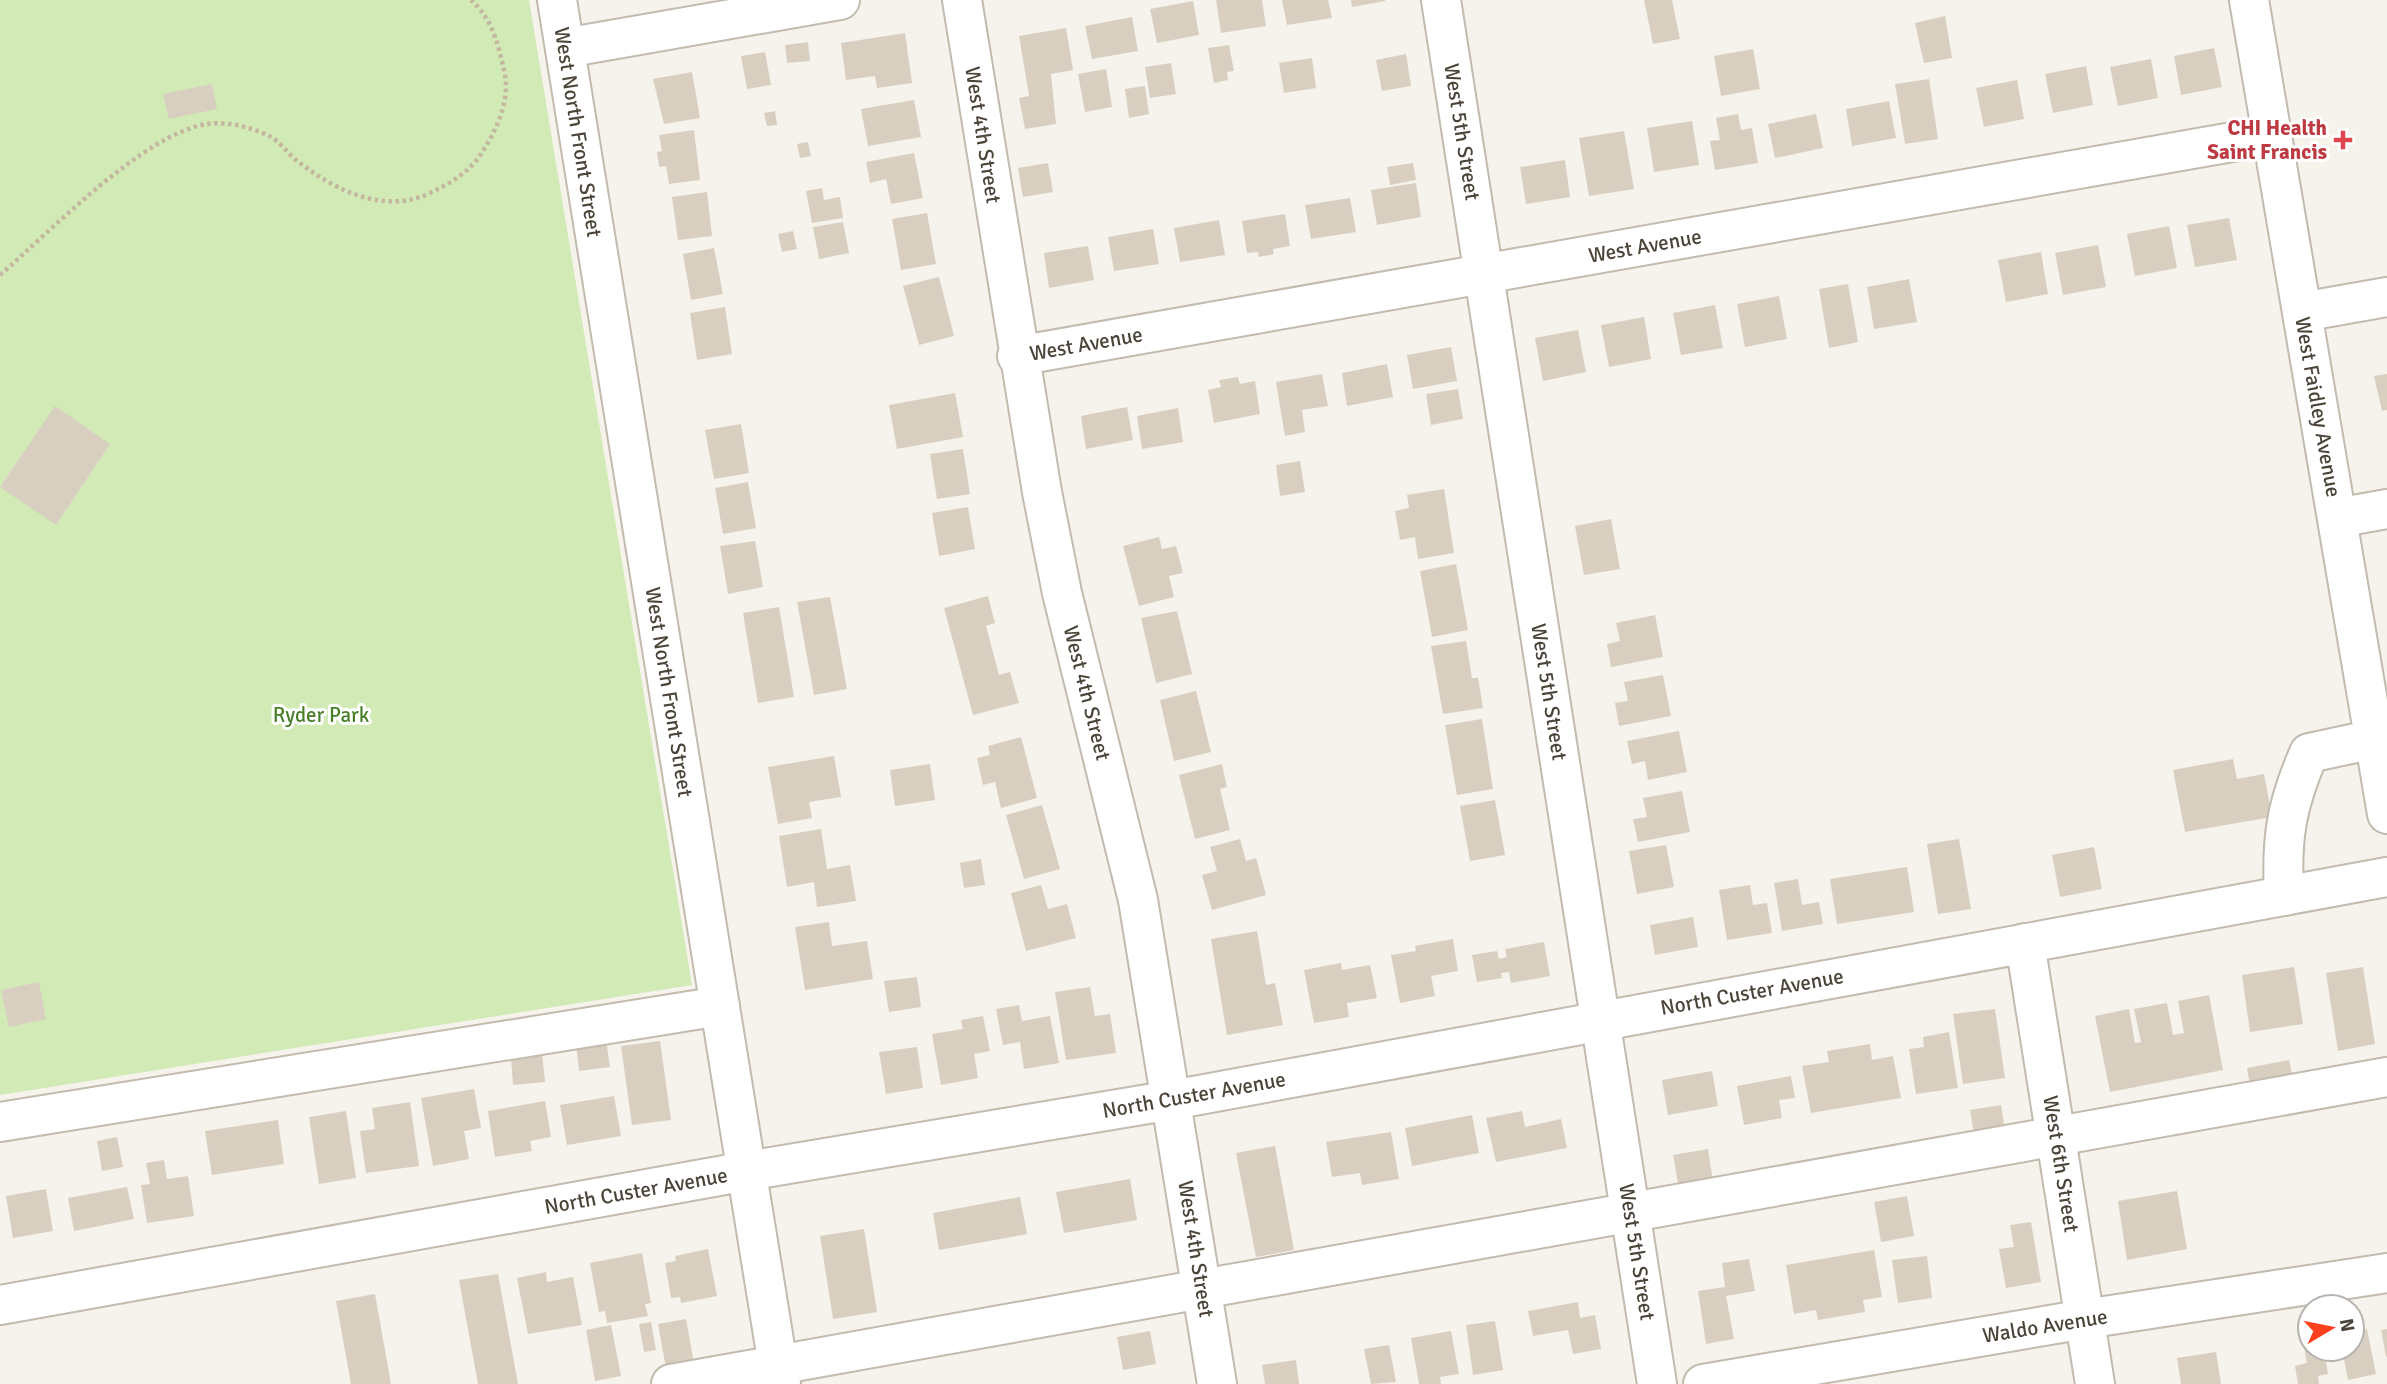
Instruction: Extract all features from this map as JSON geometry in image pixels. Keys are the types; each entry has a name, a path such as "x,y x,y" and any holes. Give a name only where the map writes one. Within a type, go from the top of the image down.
{"street":[{"name":"West North Front Street","path":"557,0 780,1374"},
{"path":"565,48 840,0"},
{"name":"West 4th Street","path":"962,0 1017,356 1062,593 1138,900 1217,1384"},
{"name":"West 5th Street","path":"1441,0 1657,1384"},
{"name":"West Faidley Avenue","path":"2249,0 2387,814"},
{"name":"West Avenue","path":"1017,356 2272,135"},
{"path":"2302,312 2387,297"},
{"path":"2337,518 2387,509"},
{"path":"2284,895 2282,845 2292,791 2309,753 2374,739"},
{"name":"North Custer Avenue","path":"0,1305 747,1171 1172,1100 1601,1019 2387,877"},
{"name":"West 6th Street","path":"2025,943 2095,1384"},
{"path":"0,1122 720,1006"},
{"path":"671,1384 780,1374 1202,1288 2387,1077"},
{"name":"Waldo Avenue","path":"1703,1384 2085,1319 2387,1273"}],"path":[{"path":"0,275 137,156 170,135 209,124 240,126 271,136 296,160 346,194 387,202 421,198 453,182 476,162 498,129 506,81 496,38 481,8 471,0"}],"green space":[{"name":"Ryder Park","path":"0,0 529,0 692,985 0,1095"}],"building":[{"path":"1216,0 1262,0 1266,26 1221,33"},
{"path":"1282,0 1328,0 1332,18 1287,25"},
{"path":"1351,0 1385,0 1385,1 1352,7"},
{"path":"1644,0 1672,0 1680,39 1653,44"},
{"path":"1193,1 1199,35 1157,43 1150,9"},
{"path":"1945,16 1952,58 1924,63 1915,23"},
{"path":"1132,17 1138,51 1092,59 1085,26"},
{"path":"1066,28 1073,70 1051,74 1056,124 1025,129 1019,98 1029,96 1019,36"},
{"path":"905,33 912,83 877,88 875,76 846,80 841,43"},
{"path":"808,42 810,61 787,63 785,45"},
{"path":"1229,45 1234,71 1227,72 1228,80 1214,83 1208,48"},
{"path":"2214,48 2222,87 2181,95 2174,56"},
{"path":"1753,49 1760,89 1721,96 1714,56"},
{"path":"765,52 771,85 747,89 741,56"},
{"path":"1406,54 1411,86 1382,91 1376,60"},
{"path":"1312,58 1316,88 1284,93 1279,63"},
{"path":"2151,59 2158,98 2118,106 2110,67"},
{"path":"1171,63 1176,94 1150,98 1145,67"},
{"path":"2086,66 2093,105 2053,113 2045,74"},
{"path":"1106,69 1112,107 1085,112 1078,74"},
{"path":"692,72 700,118 664,124 653,79"},
{"path":"1929,79 1938,139 1905,144 1895,84"},
{"path":"2017,80 2024,119 1984,127 1976,88"},
{"path":"212,84 217,109 169,119 163,94"},
{"path":"1145,86 1149,114 1129,118 1125,89"},
{"path":"914,100 921,137 868,146 861,109"},
{"path":"1889,101 1896,138 1852,146 1846,109"},
{"path":"775,111 777,125 767,126 764,113"},
{"path":"1738,114 1741,130 1752,128 1758,163 1715,170 1710,141 1720,140 1716,118"},
{"path":"1816,114 1823,148 1775,158 1768,124"},
{"path":"1692,121 1699,165 1654,172 1647,128"},
{"path":"694,130 700,180 669,184 666,166 659,167 657,152 662,151 659,135"},
{"path":"1624,131 1634,189 1589,196 1579,138"},
{"path":"808,142 811,156 800,158 797,144"},
{"path":"914,153 923,198 891,204 886,179 870,183 866,162"},
{"path":"1565,160 1570,197 1526,204 1520,167"},
{"path":"1048,163 1053,192 1023,197 1018,168"},
{"path":"1413,163 1416,180 1390,185 1387,167"},
{"path":"1416,183 1421,217 1377,225 1371,190"},
{"path":"822,188 824,200 840,197 843,218 812,223 806,191"},
{"path":"707,192 712,236 678,240 672,197"},
{"path":"1350,198 1356,232 1311,239 1305,205"},
{"path":"927,213 936,264 901,270 892,219"},
{"path":"1285,214 1290,246 1273,249 1274,254 1259,257 1258,252 1247,253 1242,221"},
{"path":"2229,218 2237,260 2195,267 2187,225"},
{"path":"1219,220 1225,255 1180,262 1174,228"},
{"path":"843,222 849,253 819,259 813,227"},
{"path":"2169,226 2177,268 2135,276 2127,234"},
{"path":"1153,229 1159,264 1114,271 1108,237"},
{"path":"793,231 797,249 782,252 778,234"},
{"path":"2098,245 2106,287 2063,295 2055,253"},
{"path":"1088,246 1094,280 1049,288 1044,253"},
{"path":"714,248 723,294 691,300 683,254"},
{"path":"2041,252 2048,294 2006,302 1998,260"},
{"path":"939,277 954,336 919,345 903,286"},
{"path":"1909,279 1917,322 1874,329 1867,287"},
{"path":"1848,284 1858,342 1829,348 1819,289"},
{"path":"1779,296 1787,339 1745,347 1737,304"},
{"path":"1715,305 1723,348 1681,355 1673,313"},
{"path":"725,307 732,354 697,360 690,313"},
{"path":"1644,317 1651,359 1609,367 1601,325"},
{"path":"1578,330 1586,372 1543,381 1535,338"},
{"path":"1451,347 1457,381 1413,389 1407,355"},
{"path":"1387,364 1393,397 1347,406 1342,373"},
{"path":"1322,374 1328,406 1302,410 1305,432 1285,436 1276,382"},
{"path":"2387,374 2387,410 2382,411 2374,376"},
{"path":"1238,377 1240,384 1255,381 1260,414 1214,423 1208,390 1221,387 1219,380"},
{"path":"1458,389 1463,419 1431,425 1426,394"},
{"path":"955,393 963,437 897,449 889,405"},
{"path":"55,406 110,444 56,525 0,487"},
{"path":"1127,407 1133,440 1086,449 1081,416"},
{"path":"1178,408 1183,442 1142,449 1137,416"},
{"path":"741,424 749,473 714,479 705,430"},
{"path":"963,449 970,494 937,499 930,454"},
{"path":"1300,461 1305,492 1280,496 1276,465"},
{"path":"748,482 756,528 723,534 715,488"},
{"path":"1444,489 1454,553 1418,559 1415,537 1400,540 1395,511 1409,508 1407,495"},
{"path":"968,507 975,549 939,556 932,513"},
{"path":"1611,519 1620,569 1584,575 1575,526"},
{"path":"1159,537 1162,549 1176,546 1183,573 1169,576 1174,597 1139,606 1123,546"},
{"path":"755,541 763,587 728,594 720,546"},
{"path":"1456,564 1468,630 1432,637 1420,571"},
{"path":"988,596 995,623 986,626 999,675 1010,672 1019,703 973,715 944,608"},
{"path":"830,597 847,689 814,695 797,602"},
{"path":"779,607 794,697 758,703 743,613"},
{"path":"1177,611 1192,674 1156,683 1141,618"},
{"path":"1655,615 1663,657 1611,667 1607,644 1620,641 1616,623"},
{"path":"1466,641 1472,678 1478,678 1483,708 1443,714 1431,646"},
{"path":"1663,675 1671,716 1619,726 1615,703 1628,701 1624,682"},
{"path":"1196,691 1211,752 1174,761 1160,700"},
{"path":"1482,719 1493,789 1457,795 1445,725"},
{"path":"1679,731 1687,772 1648,780 1645,761 1632,764 1627,741"},
{"path":"1021,737 1037,798 1001,808 995,782 983,785 977,758 990,755 988,746"},
{"path":"834,756 841,797 809,802 812,818 778,824 768,767"},
{"path":"2233,759 2237,779 2264,774 2272,817 2185,832 2173,770"},
{"path":"930,764 935,800 895,806 890,770"},
{"path":"1222,764 1227,787 1220,789 1230,830 1195,839 1179,775"},
{"path":"1682,791 1690,832 1638,842 1633,819 1647,817 1643,798"},
{"path":"1495,800 1505,855 1470,861 1460,806"},
{"path":"1042,805 1060,869 1024,879 1006,815"},
{"path":"821,829 827,869 850,865 856,901 817,907 814,882 787,887 779,836"},
{"path":"1240,839 1246,861 1256,858 1266,895 1212,910 1202,875 1217,871 1210,847"},
{"path":"1959,839 1971,909 1938,914 1927,844"},
{"path":"1666,845 1674,887 1637,894 1629,851"},
{"path":"2094,847 2102,889 2060,897 2052,855"},
{"path":"981,859 985,885 964,888 960,863"},
{"path":"1907,867 1914,912 1837,924 1830,879"},
{"path":"1798,879 1802,905 1819,902 1823,924 1782,931 1774,883"},
{"path":"1041,885 1048,909 1067,904 1076,938 1026,951 1011,893"},
{"path":"1750,885 1753,905 1767,903 1772,933 1727,940 1719,890"},
{"path":"1693,917 1698,947 1655,955 1650,925"},
{"path":"829,922 832,946 867,941 873,979 805,990 795,927"},
{"path":"1257,931 1266,985 1275,983 1283,1025 1227,1035 1211,939"},
{"path":"1453,939 1458,971 1431,976 1435,996 1400,1003 1391,955 1416,951 1415,946"},
{"path":"1544,942 1550,976 1511,983 1509,972 1501,973 1502,978 1477,982 1472,955 1497,951 1499,959 1507,957 1505,949"},
{"path":"1341,963 1342,970 1370,965 1377,998 1347,1003 1349,1017 1314,1023 1304,970"},
{"path":"2294,967 2303,1024 2250,1032 2242,975"},
{"path":"2363,967 2375,1044 2338,1051 2326,973"},
{"path":"917,977 921,1007 889,1012 884,981"},
{"path":"39,982 46,1019 9,1027 1,990"},
{"path":"1090,987 1095,1016 1110,1014 1116,1053 1066,1060 1055,992"},
{"path":"2209,995 2223,1070 2110,1092 2095,1016 2129,1009 2135,1043 2141,1042 2134,1009 2167,1003 2173,1035 2184,1033 2178,1001"},
{"path":"1019,1005 1022,1021 1050,1016 1059,1063 1024,1069 1020,1042 1003,1045 996,1009"},
{"path":"1995,1009 2005,1078 1963,1084 1953,1014"},
{"path":"983,1016 990,1051 974,1054 978,1078 941,1085 932,1034 963,1029 961,1020"},
{"path":"605,1032 610,1067 579,1071 575,1035"},
{"path":"1949,1032 1958,1088 1916,1094 1909,1049 1924,1047 1923,1037"},
{"path":"660,1041 671,1120 632,1125 621,1046"},
{"path":"541,1043 545,1082 513,1085 510,1045"},
{"path":"1870,1044 1872,1060 1893,1056 1901,1098 1811,1113 1802,1066 1829,1062 1827,1051"},
{"path":"917,1047 923,1088 886,1094 879,1052"},
{"path":"2289,1060 2295,1088 2252,1096 2247,1068"},
{"path":"1712,1071 1718,1106 1668,1115 1662,1080"},
{"path":"1791,1076 1795,1098 1779,1100 1782,1118 1744,1125 1737,1086"},
{"path":"474,1089 481,1128 464,1131 469,1159 433,1166 421,1098"},
{"path":"614,1096 621,1136 567,1145 560,1105"},
{"path":"545,1101 551,1137 530,1141 532,1151 495,1157 488,1111"},
{"path":"410,1102 419,1166 366,1173 360,1131 375,1129 372,1108"},
{"path":"2001,1105 2006,1137 1975,1141 1970,1110"},
{"path":"346,1111 356,1178 319,1184 309,1117"},
{"path":"1522,1111 1525,1127 1561,1119 1567,1148 1496,1162 1486,1118"},
{"path":"1472,1115 1479,1153 1412,1166 1405,1128"},
{"path":"278,1120 284,1164 212,1175 205,1131"},
{"path":"1391,1132 1399,1179 1362,1185 1360,1173 1332,1177 1326,1142"},
{"path":"117,1137 123,1167 102,1171 97,1141"},
{"path":"1275,1146 1294,1250 1256,1257 1236,1153"},
{"path":"1708,1149 1713,1182 1679,1188 1673,1155"},
{"path":"164,1160 167,1179 188,1176 194,1216 147,1223 141,1185 150,1184 146,1163"},
{"path":"1130,1179 1137,1220 1064,1233 1056,1192"},
{"path":"127,1187 134,1219 74,1231 68,1198"},
{"path":"46,1189 53,1231 13,1238 6,1196"},
{"path":"2177,1191 2187,1249 2127,1260 2118,1201"},
{"path":"1907,1196 1914,1236 1881,1242 1874,1202"},
{"path":"1020,1197 1027,1234 939,1250 933,1213"},
{"path":"2031,1222 2041,1282 2006,1288 1999,1249 2014,1247 2010,1225"},
{"path":"864,1229 877,1312 833,1319 820,1236"},
{"path":"708,1249 717,1296 681,1303 680,1297 671,1298 665,1263 676,1261 675,1256"},
{"path":"1874,1250 1882,1297 1863,1300 1865,1312 1818,1320 1816,1310 1794,1314 1786,1265"},
{"path":"642,1253 651,1303 645,1304 648,1316 607,1323 605,1311 599,1312 590,1263"},
{"path":"1927,1256 1932,1298 1898,1303 1892,1260"},
{"path":"1749,1259 1755,1291 1726,1296 1734,1339 1706,1344 1698,1291 1725,1287 1722,1263"},
{"path":"546,1272 547,1282 573,1277 582,1325 528,1334 517,1278"},
{"path":"498,1274 518,1384 478,1384 459,1280"},
{"path":"375,1294 391,1384 351,1384 336,1301"},
{"path":"1578,1302 1580,1318 1595,1315 1601,1349 1573,1354 1568,1330 1533,1336 1528,1311"},
{"path":"686,1319 695,1369 667,1374 658,1324"},
{"path":"1495,1321 1503,1370 1473,1375 1466,1325"},
{"path":"651,1322 656,1350 644,1352 639,1324"},
{"path":"611,1325 621,1376 595,1381 586,1330"},
{"path":"2366,1329 2376,1374 2348,1380 2345,1363 2366,1363"},
{"path":"2387,1329 2387,1357 2386,1357 2381,1330"},
{"path":"1150,1331 1156,1364 1123,1370 1117,1337"},
{"path":"1451,1331 1459,1374 1440,1377 1441,1384 1419,1384 1411,1338"},
{"path":"1389,1345 1396,1382 1371,1384 1364,1349"},
{"path":"2216,1352 2221,1384 2181,1384 2177,1358"},
{"path":"1296,1360 1299,1384 1265,1384 1262,1365"},
{"path":"2326,1363 2328,1374 2318,1376 2319,1384 2298,1384 2295,1366"}],"place":[{"name":"CHI Health Saint Francis","path":"2343,140"}]}
